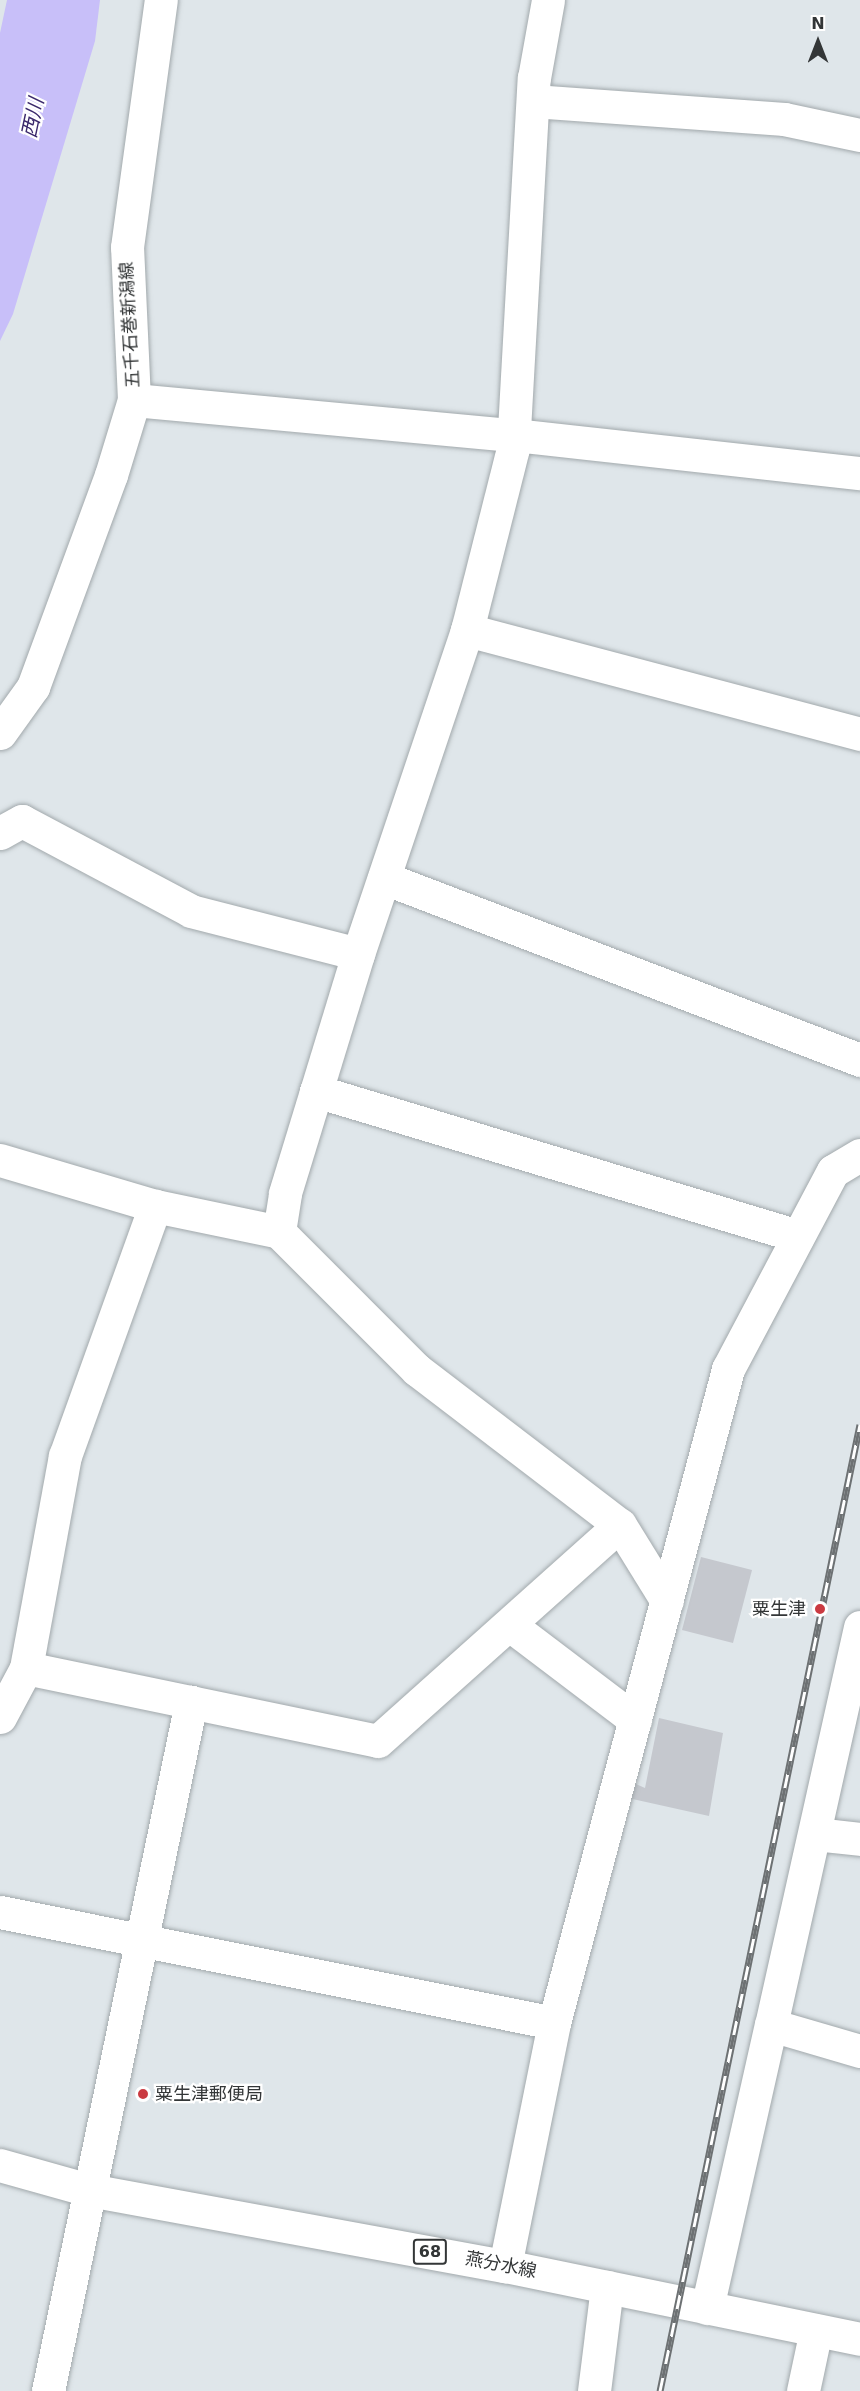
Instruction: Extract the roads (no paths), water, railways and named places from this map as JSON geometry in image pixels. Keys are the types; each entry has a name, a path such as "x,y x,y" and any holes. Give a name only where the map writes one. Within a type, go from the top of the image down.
{"street":[{"name":"五千石巻新潟線","path":"0,733 33,687 111,475 134,400 126,247 161,0"},
{"path":"279,1232 285,1193 358,954 467,630 514,435 533,101 548,0"},
{"path":"533,101 784,119 860,135"},
{"path":"134,400 514,435 860,473"},
{"path":"467,630 860,734"},
{"path":"0,833 22,821 192,911 358,954"},
{"path":"384,878 860,1060"},
{"path":"316,1091 798,1236"},
{"path":"505,2266 554,2023 728,1369 833,1171 860,1155"},
{"path":"0,1160 155,1206 279,1232 417,1370 620,1525 667,1601"},
{"path":"155,1206 65,1456 10,1690 190,1702 378,1741 620,1525"},
{"path":"510,1625 635,1720"},
{"path":"707,2308 859,1640"},
{"path":"48,2391 89,2190 144,1941 190,1702"},
{"path":"815,1834 860,1839"},
{"path":"0,1912 554,2023"},
{"path":"771,2025 860,2051"},
{"name":"燕分水線","path":"0,2165 89,2190 505,2266 860,2339"},
{"path":"594,2391 608,2287"},
{"path":"803,2391 816,2330"}],"water":[{"name":"西川","path":"7,0 100,0 95,41 13,314 0,341 0,33"}],"railway":[{"path":"660,2391 860,1424"}],"place":[{"name":"粟生津","path":"820,1609"},
{"name":"粟生津郵便局","path":"143,2094"}]}
